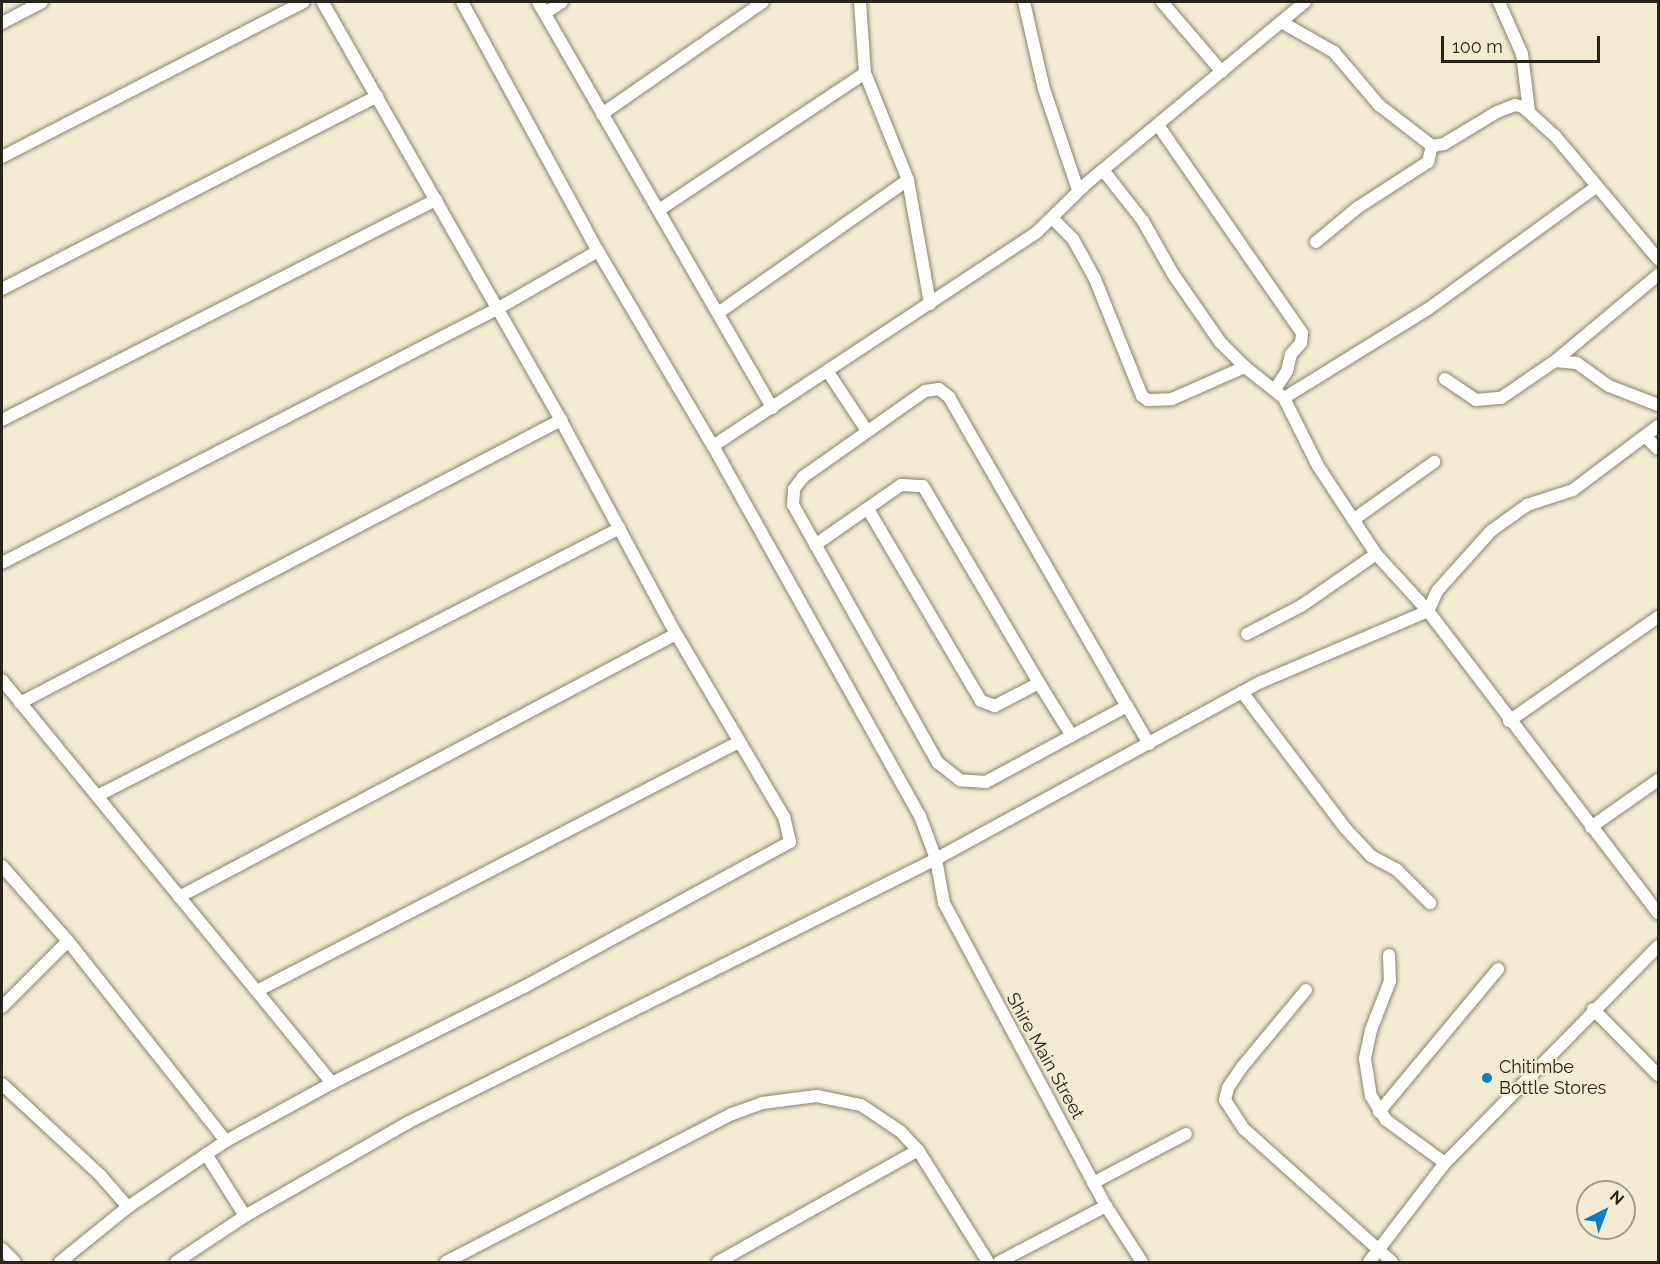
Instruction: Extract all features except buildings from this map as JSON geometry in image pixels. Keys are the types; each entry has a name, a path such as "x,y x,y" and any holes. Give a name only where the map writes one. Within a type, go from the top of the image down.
{"street":[{"path":"2,22 42,2"},
{"path":"2,157 303,2"},
{"path":"60,1263 128,1207 226,1141 332,1083 524,987 784,848 790,842 784,817 676,634 561,420 323,2"},
{"name":"Shire Main Street","path":"462,2 598,251 713,446 920,816 936,859 944,903 1093,1183 1142,1263"},
{"path":"538,2 772,408"},
{"path":"545,13 562,2"},
{"path":"602,114 763,2"},
{"path":"860,2 866,73 908,180 930,304"},
{"path":"1024,2 1044,89 1078,190"},
{"path":"1162,2 1222,72"},
{"path":"713,446 930,304 1053,219 1078,190 1283,24 1305,2"},
{"path":"1499,2 1522,54 1529,111 1659,259"},
{"path":"1283,24 1334,52 1379,105 1432,146 1444,144 1509,106 1529,111"},
{"path":"659,210 866,73"},
{"path":"2,289 377,96"},
{"path":"1158,126 1302,333 1301,343 1290,354 1287,371 1276,388"},
{"path":"1316,242 1357,208 1428,162 1432,146"},
{"path":"1103,170 1143,221 1202,319 1245,368 1276,388 1284,398 1302,437 1376,554 1428,611 1509,721 1659,913"},
{"path":"718,313 908,180"},
{"path":"1284,398 1428,309 1596,187"},
{"path":"2,420 436,200"},
{"path":"1053,219 1073,239 1095,279 1142,396 1148,400 1172,399 1245,368"},
{"path":"2,563 497,309 598,251"},
{"path":"1445,380 1476,400 1488,401 1508,394 1555,361 1659,275"},
{"path":"1555,361 1577,363 1608,386 1659,405"},
{"path":"828,372 867,431"},
{"path":"1127,706 986,782 960,780 948,773 938,763 793,505 794,489 803,477 867,431 925,391 939,389 949,397 1149,744"},
{"path":"20,703 561,420"},
{"path":"176,1263 245,1216 409,1122 936,859 1242,692 1312,658 1428,611 1438,590 1491,531 1527,505 1573,490 1659,426"},
{"path":"1646,436 1659,448"},
{"path":"1353,520 1434,462"},
{"path":"815,544 902,485 917,483 928,491 1071,736"},
{"path":"868,508 981,701 995,706 1039,683"},
{"path":"99,795 620,528"},
{"path":"1248,634 1320,593 1376,554"},
{"path":"1509,721 1659,617"},
{"path":"179,897 676,634"},
{"path":"2,680 99,795 179,897 332,1083"},
{"path":"1242,692 1346,829 1371,856 1397,870 1430,903"},
{"path":"257,991 738,742"},
{"path":"1591,827 1659,780"},
{"path":"2,866 68,941 226,1141"},
{"path":"2,1006 68,941"},
{"path":"1370,1263 1445,1163 1593,1009 1659,946"},
{"path":"1389,955 1390,981 1371,1030 1365,1059 1367,1081 1379,1112 1445,1163"},
{"path":"1379,1112 1498,969"},
{"path":"1306,990 1242,1067 1228,1088 1225,1101 1244,1129 1392,1263"},
{"path":"1593,1009 1659,1075"},
{"path":"2,1084 100,1175 128,1207"},
{"path":"446,1263 732,1114 762,1103 808,1096 841,1099 884,1118 918,1150 988,1263"},
{"path":"1093,1183 1186,1134"},
{"path":"718,1263 918,1150"},
{"path":"206,1154 245,1216"},
{"path":"999,1263 1106,1206"},
{"path":"2,1249 15,1263"}],"place":[{"name":"Chitimbe Bottle Stores","path":"1487,1078"}]}
